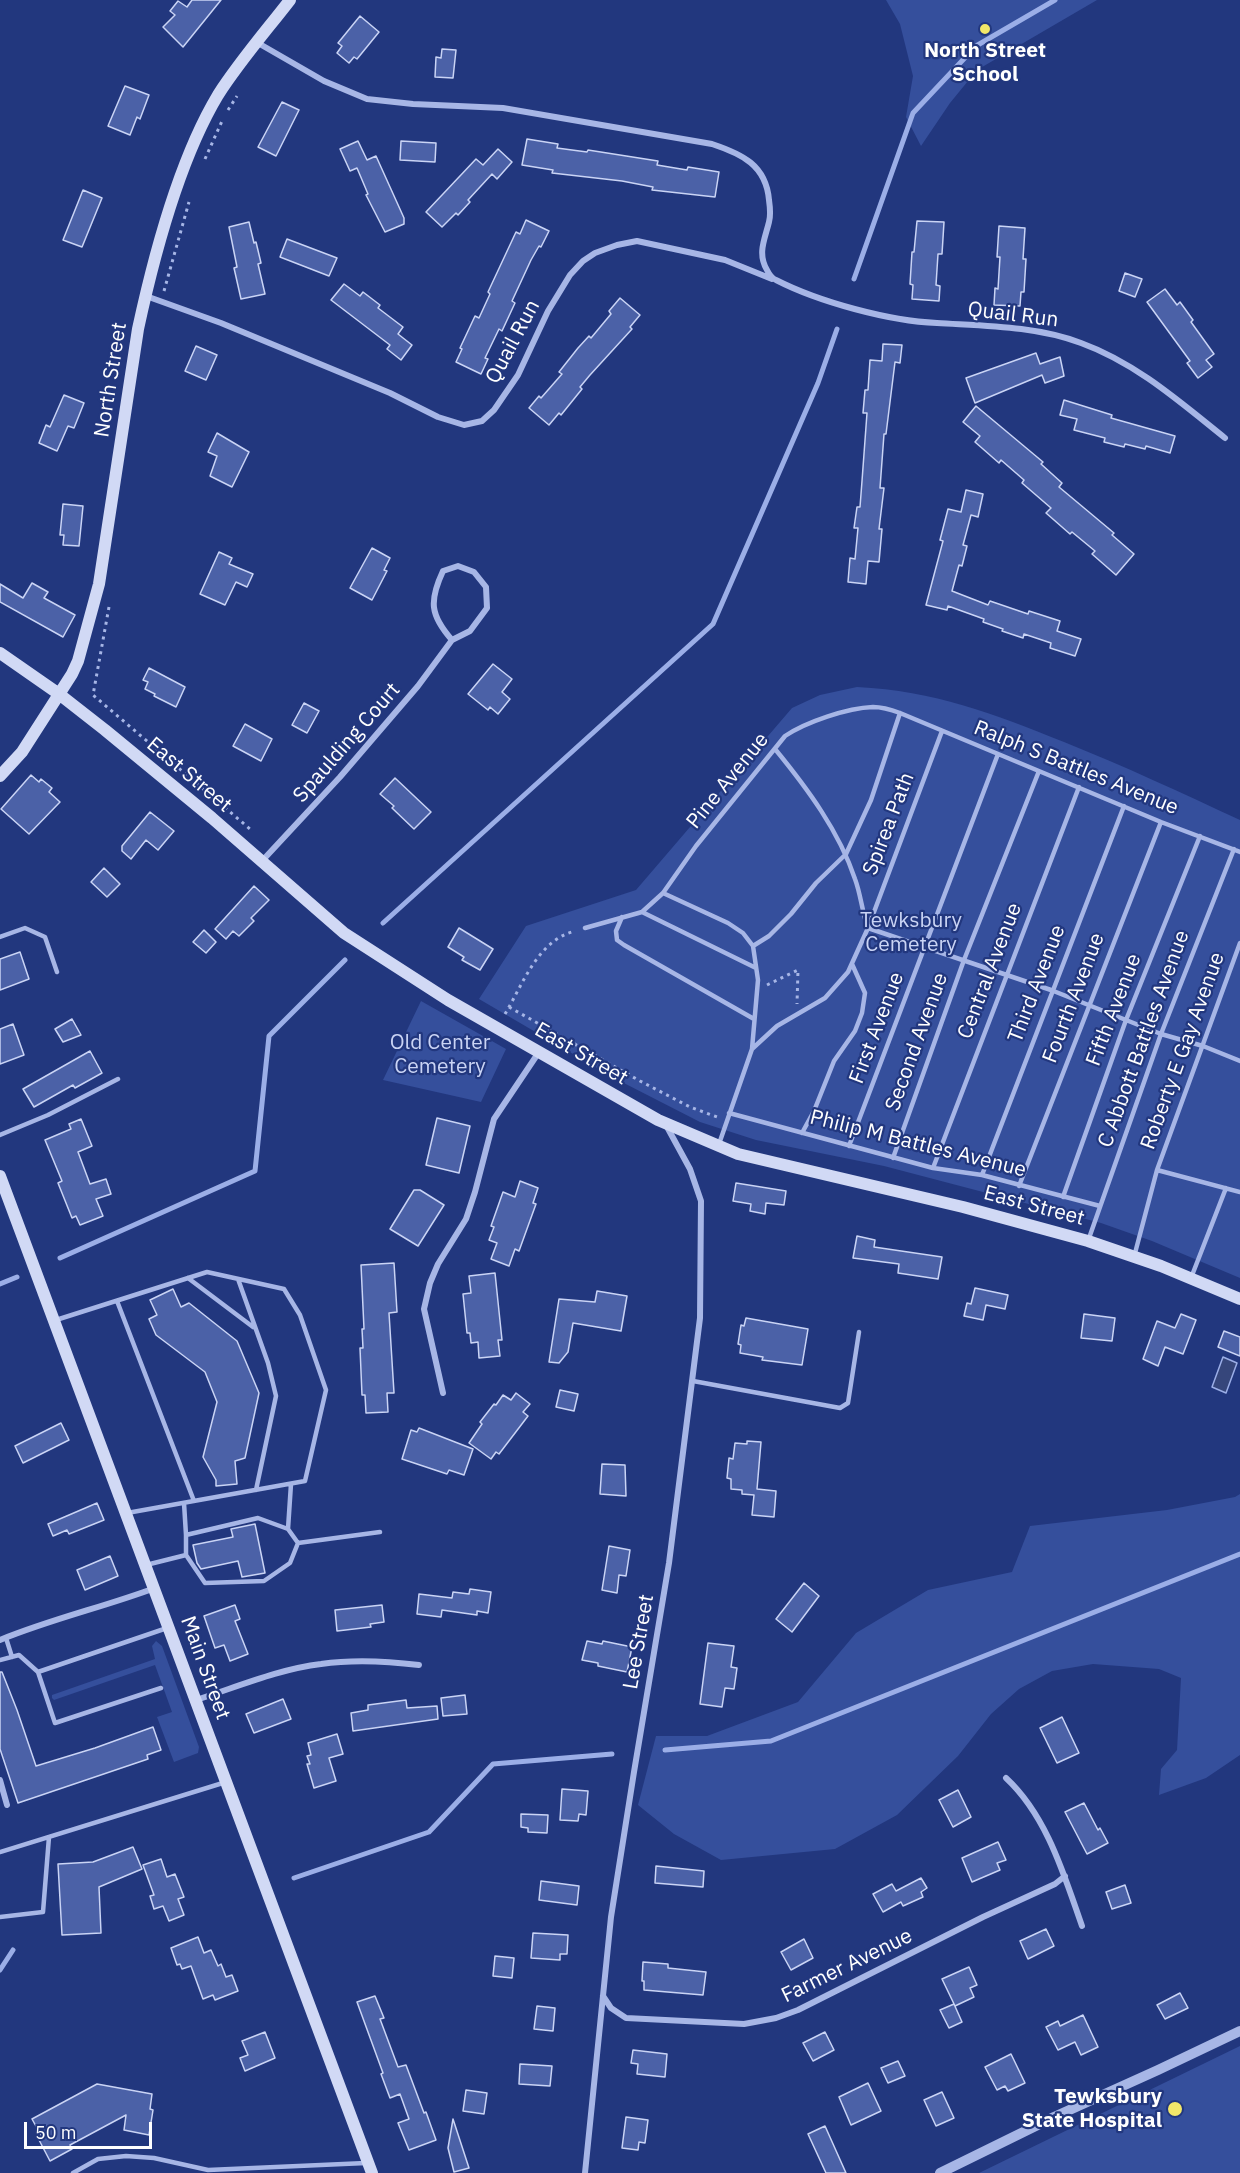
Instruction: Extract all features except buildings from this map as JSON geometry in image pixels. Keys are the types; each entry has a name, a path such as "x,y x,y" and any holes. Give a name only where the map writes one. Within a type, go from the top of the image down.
{"main road":[{"name":"North Street","path":"0,776 22,752 78,661 99,584 145,296 178,187 195,143 219,94 290,0"},
{"name":"East Street","path":"0,653 59,694 212,818 309,904 371,952 448,1000 665,1123 738,1154 963,1207 1088,1241 1240,1297"},
{"name":"Main Street","path":"0,1176 370,2168"}],"street":[{"path":"258,43 324,81 367,99 413,104 503,108 712,144 732,150 753,164 768,185 770,220 761,254 765,267 773,279"},
{"name":"Quail Run","path":"145,296 221,324 390,393 438,417 464,425 482,421 494,410 518,375 548,311 570,275 583,261 595,253 617,245 636,242 725,260 820,298 882,315 936,323 1052,334 1081,343 1141,373 1225,438"},
{"name":"Spaulding Court","path":"261,862 340,777 418,686 452,640 470,631 487,608 486,587 474,572 458,567 443,571 435,589 434,608 440,626 452,640"},
{"path":"443,1392 424,1309 430,1283 438,1264 466,1219 494,1119 539,1052"},
{"name":"Lee Street","path":"585,2173 611,1917 669,1563 700,1318 701,1201 690,1169 665,1123"},
{"path":"3,1639 53,1620 122,1601 155,1588"},
{"path":"196,1700 288,1671 320,1664 389,1661 419,1665"},
{"path":"1006,1778 1018,1790 1053,1846 1082,1926"},
{"path":"0,1780 7,1805"},
{"name":"Farmer Avenue","path":"603,1995 611,2008 626,2018 744,2024 776,2018 798,2010 1055,1884 1065,1876"},
{"path":"940,2173 1054,2117 1240,2031"}],"lane":[{"name":"Pine Avenue","path":"642,912 663,892 785,736 796,729 840,713 873,707 900,713"},
{"name":"Ralph S Battles Avenue","path":"900,713 1161,822 1240,852"},
{"path":"753,946 769,936 846,854 871,800 900,713"},
{"name":"Spirea Path","path":"753,1049 777,1026 825,998 848,972 868,928 942,731"},
{"path":"775,749 830,825 846,854 856,881 868,928 1051,990 1161,1034 1203,1046 1239,1060 1240,1052"},
{"name":"First Avenue","path":"849,1146 998,754"},
{"name":"Second Avenue","path":"893,1158 964,960 1039,771"},
{"name":"Central Avenue","path":"933,1168 1079,787"},
{"name":"Third Avenue","path":"982,1175 1051,990 1124,806"},
{"name":"Fourth Avenue","path":"1019,1186 1161,822"},
{"name":"Fifth Avenue","path":"1063,1197 1126,1020 1200,836"},
{"name":"C Abbott Battles Avenue","path":"1088,1241 1161,1034 1234,849"},
{"path":"663,892 728,923 742,933 753,946 757,988 753,1049 719,1147"},
{"path":"585,928 642,912 756,968"},
{"path":"622,917 616,930 617,940 754,1019"},
{"path":"0,937 25,928 45,937 57,972"},
{"name":"Roberty E Gay Avenue","path":"1134,1257 1158,1170 1240,943"},
{"path":"802,1133 814,1111 834,1061 855,1031 862,1013 865,993 852,964"},
{"path":"0,1135 48,1116 118,1079"},
{"name":"Philip M Battles Avenue","path":"729,1113 893,1158 933,1168 982,1175 1100,1206"},
{"path":"1158,1170 1240,1192"},
{"path":"1191,1278 1226,1188"},
{"path":"54,1321 207,1272 284,1289 300,1316 326,1390 305,1481 127,1513"},
{"path":"188,1278 255,1328"},
{"path":"238,1279 268,1363 276,1396 256,1490"},
{"path":"117,1301 194,1501"},
{"path":"693,1382 840,1408 848,1403 859,1332"},
{"path":"288,1529 291,1484"},
{"path":"184,1503 186,1555 205,1583 264,1581 290,1563 298,1543"},
{"path":"186,1535 258,1518 288,1529 298,1543"},
{"path":"298,1543 380,1532"},
{"path":"146,1565 186,1555"},
{"path":"38,1672 169,1627"},
{"path":"3,1639 12,1657"},
{"path":"0,1660 19,1655 38,1672 55,1724 161,1688"},
{"path":"0,1852 226,1782"},
{"path":"0,1917 44,1912 49,1837"},
{"path":"73,2173 98,2159 126,2156 154,2158 206,2172 370,2168"}],"path":[{"path":"203,163 225,116 242,87"},
{"path":"161,302 191,194"},
{"path":"110,603 93,695 250,829"},
{"path":"505,1014 542,952 553,940 585,928"},
{"path":"757,988 798,970 796,1014"},
{"path":"510,1007 640,1081 690,1107 727,1120"}],"green space":[{"path":"886,0 1097,0 977,70 950,103 921,146 906,117 913,76 900,24"},
{"name":"Tewksbury Cemetery","path":"857,687 912,693 987,713 1038,731 1109,761 1240,820 1240,1278 1152,1241 1101,1223 884,1166 756,1140 700,1122 616,1079 479,999 526,926 636,890 792,708 820,695"},
{"name":"Old Center Cemetery","path":"421,1001 506,1049 481,1102 383,1080"},
{"path":"1240,1494 1240,1755 1206,1778 1159,1795 1161,1769 1177,1750 1181,1678 1159,1669 1093,1664 1052,1671 1019,1689 991,1714 958,1756 897,1815 835,1849 721,1860 674,1834 638,1805 656,1736 707,1736 798,1702 856,1633 928,1590 1012,1572 1030,1526 1167,1510 1235,1497"},
{"path":"156,1641 162,1646 199,1747 198,1753 174,1762 157,1717 172,1712 155,1665 54,1700 52,1698 52,1695 155,1659 152,1646"},
{"name":"Tewksbury State Hospital","path":"1240,2046 1240,2173 979,2173"}],"shaded area":[{"path":"1223,1357 1237,1363 1226,1393 1212,1387"}],"waterway":[{"path":"854,279 913,113 976,46 1055,0"},
{"path":"383,923 713,624 818,383 837,329"},
{"path":"60,1258 255,1171 269,1036 345,960"},
{"path":"0,1284 17,1277"},
{"path":"665,1750 771,1741 1240,1554"},
{"path":"294,1878 429,1832 493,1764 612,1754"},
{"path":"0,1970 13,1950"}],"place":[{"name":"North Street School","path":"985,29"},
{"name":"Tewksbury State Hospital","path":"1175,2109"}]}
